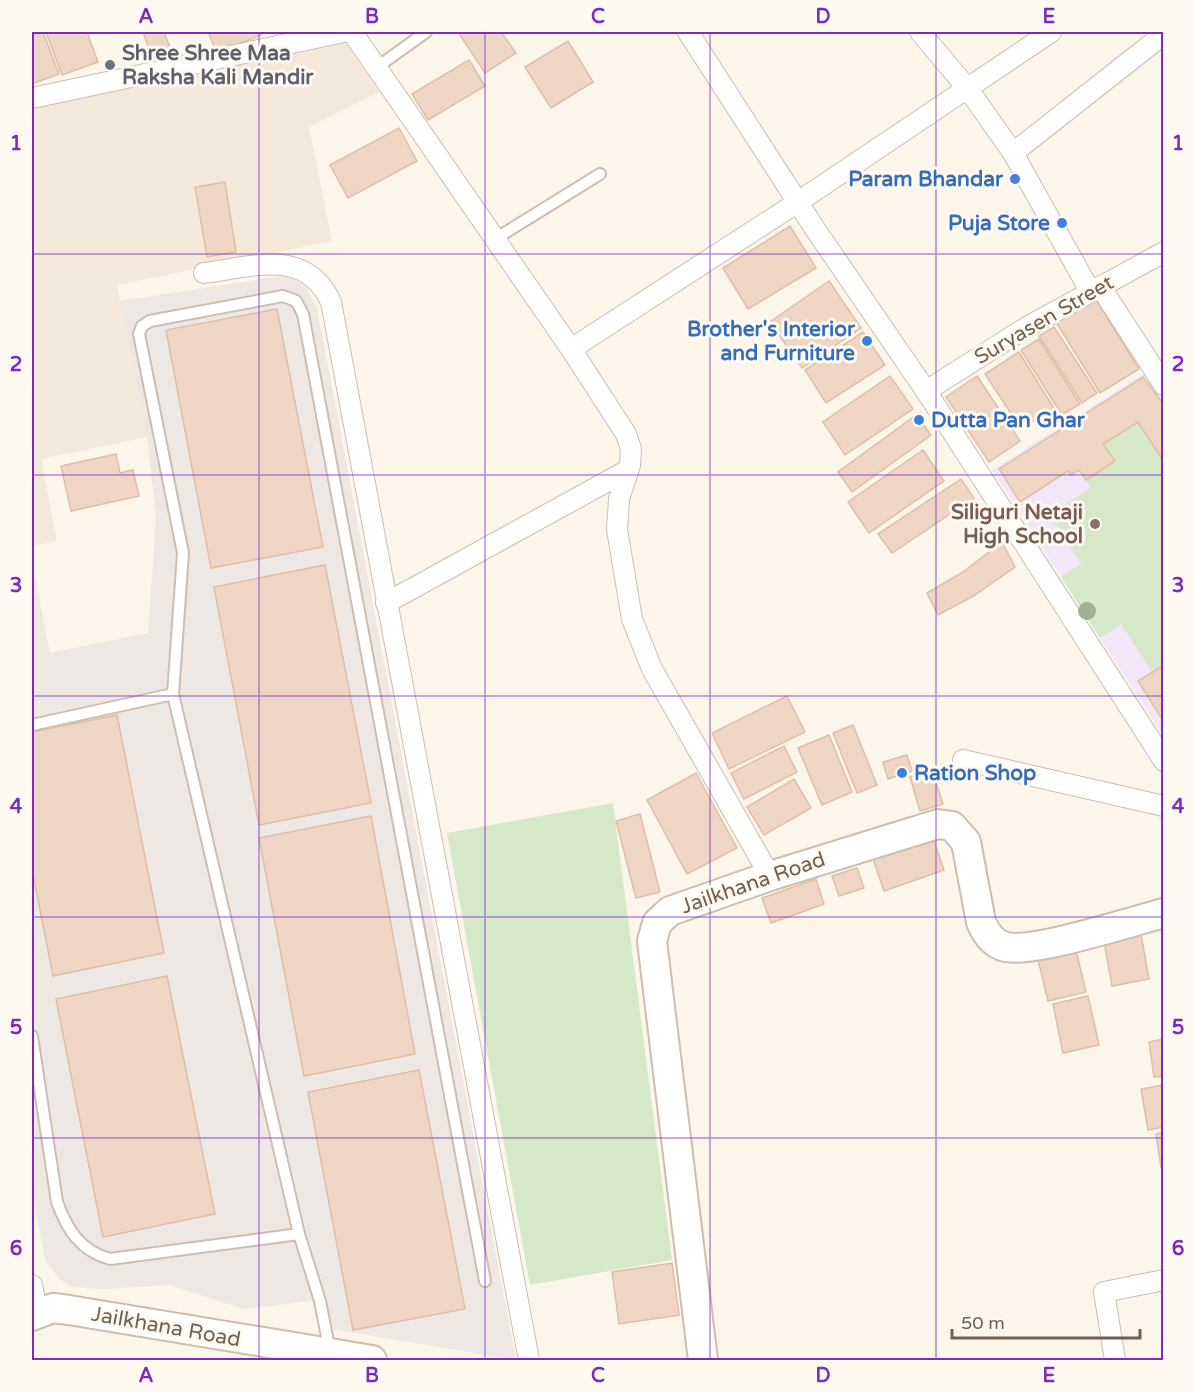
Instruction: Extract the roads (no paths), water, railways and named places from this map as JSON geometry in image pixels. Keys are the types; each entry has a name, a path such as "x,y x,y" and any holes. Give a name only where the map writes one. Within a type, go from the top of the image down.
{"street":[{"path":"32,98 344,32"},
{"path":"352,32 571,349 626,434 631,449 628,470 619,499 617,530 632,619 652,669 770,876"},
{"path":"687,32 798,202 1158,738 1164,761"},
{"path":"920,32 968,89 1013,153 1095,288 1164,385"},
{"path":"571,349 798,202 1051,32"},
{"path":"1013,153 1164,34"},
{"name":"Suryasen Street","path":"926,391 1027,327 1164,252"},
{"path":"204,273 266,265 288,265 308,273 325,290 331,302 530,1360"},
{"path":"386,603 628,470"},
{"path":"963,760 1164,806"},
{"name":"Jailkhana Road","path":"703,1360 652,941 657,923 670,911 770,876 938,824 952,826 966,842 981,922 986,934 1004,946 1028,947 1164,913"},
{"path":"1115,1360 1104,1292 1164,1280"},
{"path":"32,1285 34,1314"},
{"name":"Jailkhana Road","path":"34,1314 53,1308 69,1310 354,1359"}],"lane":[{"path":"376,68 426,32"},
{"path":"495,239 600,174"},
{"path":"354,1359 320,1301 299,1234 173,694 183,553 140,329 155,319 276,296 288,297 296,301 303,314 484,1281"},
{"path":"32,725 173,694"},
{"path":"32,1036 57,1202 67,1226 84,1248 110,1259 299,1234"}],"place":[{"name":"Shree Shree Maa Raksha Kali Mandir","path":"110,65"},
{"name":"Param Bhandar","path":"1015,179"},
{"name":"Puja Store","path":"1062,223"},
{"name":"Brother's Interior and Furniture","path":"867,341"},
{"name":"Dutta Pan Ghar","path":"919,420"},
{"name":"Siliguri Netaji High School","path":"1095,524"},
{"name":"Ration Shop","path":"902,773"}]}
